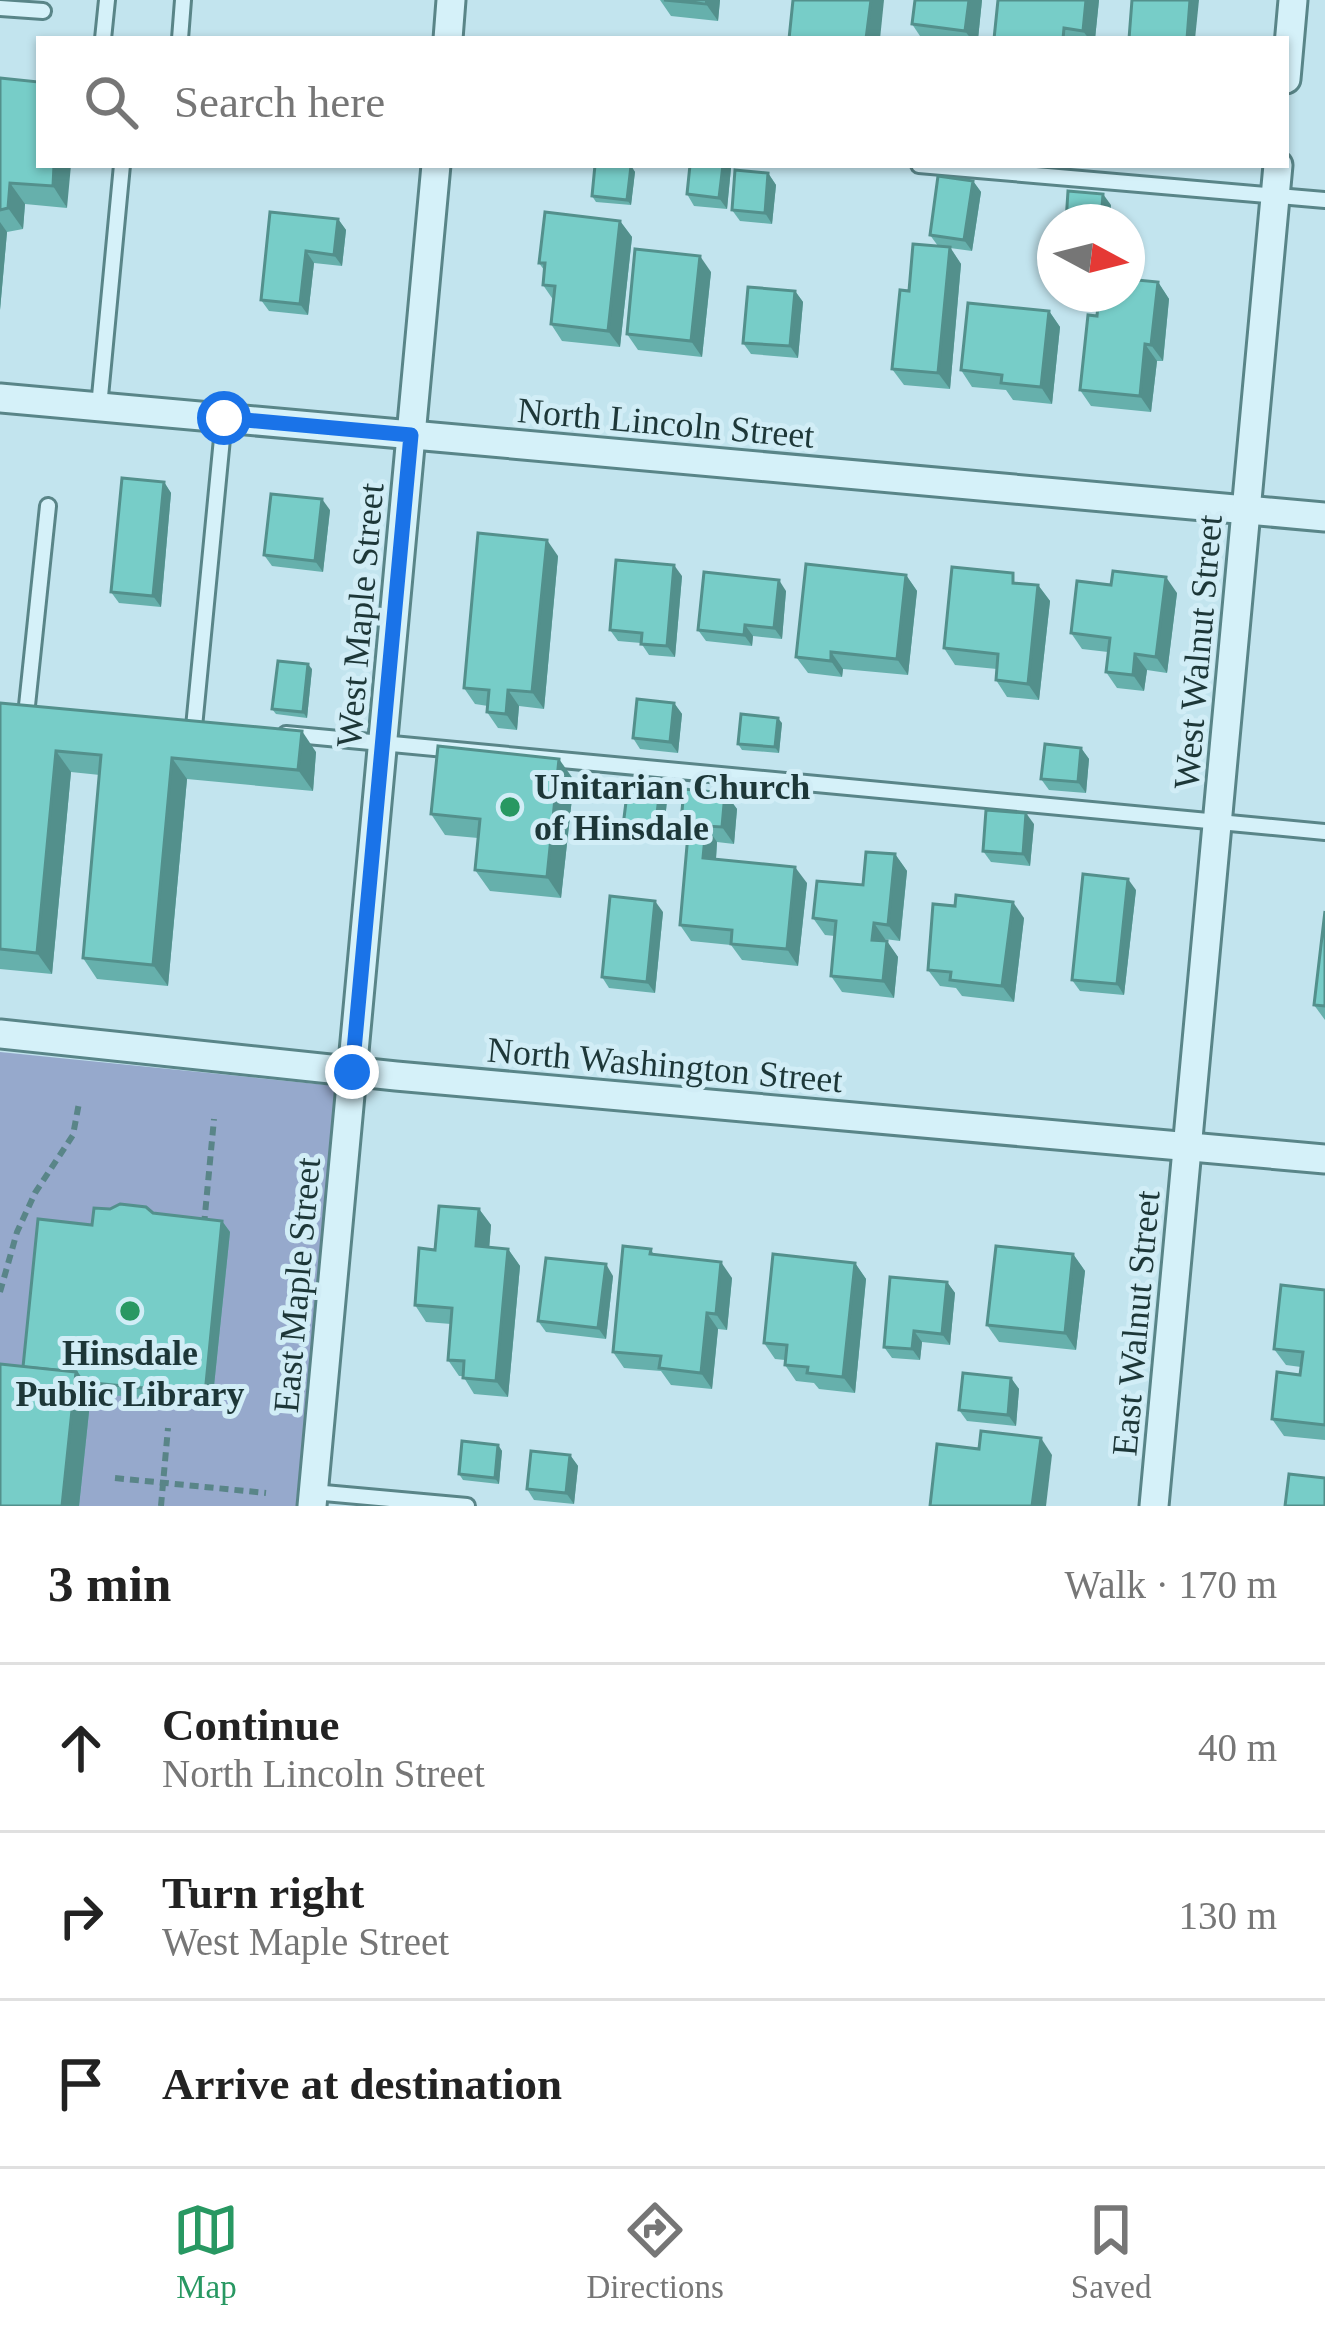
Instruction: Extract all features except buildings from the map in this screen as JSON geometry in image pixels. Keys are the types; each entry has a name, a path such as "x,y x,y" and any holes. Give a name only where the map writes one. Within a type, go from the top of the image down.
{"street":[{"path":"448,36 451,0"},
{"path":"1289,45 1293,0"},
{"name":"West Maple Street","path":"352,1072 436,168"},
{"name":"West Walnut Street","path":"1187,1146 1278,168"},
{"name":"North Lincoln Street","path":"0,398 1325,517"},
{"name":"North Washington Street","path":"0,1034 352,1072 1325,1159"},
{"name":"East Maple Street","path":"313,1499 352,1072"},
{"name":"East Walnut Street","path":"1154,1506 1187,1146"}],"lane":[{"path":"104,36 107,0"},
{"path":"180,36 183,0"},
{"path":"0,8 43,11"},
{"path":"99,407 122,168"},
{"path":"954,168 1325,200"},
{"path":"194,727 224,418"},
{"path":"48,506 20,715 50,717"},
{"path":"170,726 218,729"},
{"path":"266,732 1325,832"},
{"path":"313,1499 467,1506"}],"path":[{"path":"0,1292 16,1232 73,1135 79,1103"},
{"path":"203,1229 214,1119"},
{"path":"161,1506 168,1428"},
{"path":"115,1478 266,1492"}],"shaded area":[{"path":"0,1052 337,1086 296,1506 0,1506"}],"place":[{"name":"Unitarian Church of Hinsdale","path":"510,807"},
{"name":"Hinsdale Public Library","path":"130,1311"}],"route":[{"path":"224,418 411,435 352,1072"}]}
